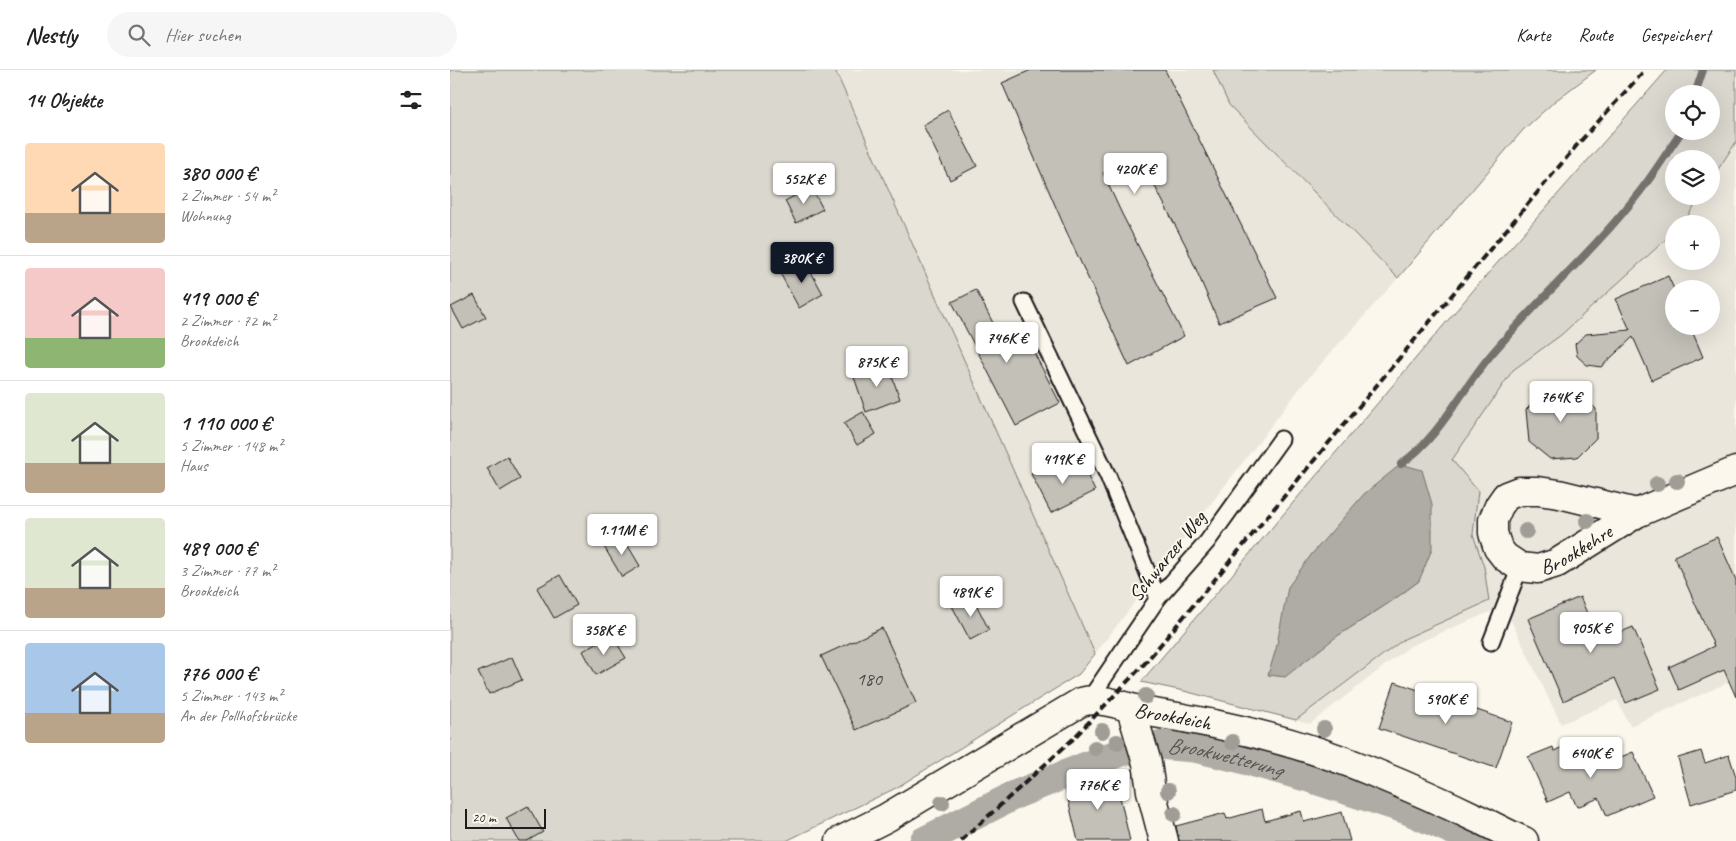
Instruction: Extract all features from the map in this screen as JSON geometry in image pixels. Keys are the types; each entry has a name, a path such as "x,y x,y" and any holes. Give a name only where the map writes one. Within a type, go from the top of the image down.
{"street":[{"name":"Brookkehre","path":"1637,513 1559,494 1519,491 1506,496 1498,506 1493,520 1493,533 1498,548 1505,557 1520,567 1538,569 1557,563 1637,513 1736,471"},
{"name":"Brookdeich","path":"1090,700 1108,702 1131,709 1252,732 1291,742 1375,772 1524,841"},
{"path":"840,841 886,818 1073,707 1090,700"},
{"path":"1131,709 1144,751 1151,791 1164,841"}],"lane":[{"path":"1024,302 1108,476 1158,598"},
{"name":"Schwarzer Weg","path":"1090,700 1158,598 1207,542 1280,439"},
{"path":"1491,642 1520,567"}],"shaded area":[{"path":"450,70 835,70 1095,654 1079,674 896,788 786,841 450,841"},
{"path":"835,70 1213,70 1229,105 1398,278 1304,383 1095,654"},
{"path":"1213,70 1596,70 1555,101 1523,130 1398,278 1229,105"},
{"path":"1667,70 1736,70 1736,679 1630,726 1617,700 1561,724 1504,606 1410,646 1310,724 1184,691 1141,682 1477,286"},
{"path":"1667,70 1736,70 1736,142 1720,166 1720,150 1665,150 1665,205 1695,205 1688,215 1665,215 1665,240 1561,335 1513,370 1452,460 1478,491 1473,534 1484,567 1489,601 1404,639 1296,720 1141,682 1477,286","holes":["1419,581 1364,619 1269,675 1276,649"]},
{"path":"1401,464 1422,470 1432,504 1432,549 1419,581 1336,637 1285,677 1268,675 1276,649 1288,587 1311,555 1364,494"}],"building":[{"path":"1031,70 1165,70 1277,298 1219,323 1186,246 1138,154 1103,173 1184,336 1129,366 1068,235 1002,83"},
{"path":"948,110 977,166 950,180 923,125"},
{"path":"811,187 823,209 796,223 785,201"},
{"path":"804,259 823,294 799,308 780,273"},
{"path":"1668,276 1670,280 1665,280 1665,335 1694,335 1703,357 1652,380 1633,337 1601,367 1587,365 1577,356 1575,344 1586,334 1630,330 1616,299"},
{"path":"976,290 1007,350 1027,339 1060,403 1016,426 952,302"},
{"path":"474,295 486,317 463,329 451,307"},
{"path":"888,365 900,399 866,412 854,377"},
{"path":"1575,388 1596,409 1596,438 1577,457 1550,459 1529,442 1526,410 1546,389"},
{"path":"863,412 876,434 857,445 844,423"},
{"path":"507,456 520,479 500,491 487,468"},
{"path":"1080,460 1095,491 1051,513 1031,474 1051,464 1055,472"},
{"path":"621,534 640,566 622,577 603,545"},
{"path":"1717,537 1736,580 1736,697 1724,670 1679,690 1669,667 1714,646 1674,556"},
{"path":"560,575 577,605 554,618 537,588"},
{"path":"972,596 989,630 970,640 952,606"},
{"path":"1580,597 1599,641 1633,627 1660,689 1626,703 1615,678 1563,701 1528,619"},
{"path":"882,628 916,703 856,730 821,656"},
{"path":"603,639 607,645 615,640 626,658 596,675 583,651"},
{"path":"512,657 522,680 489,694 478,672"},
{"path":"1395,682 1512,722 1496,768 1379,728"},
{"path":"1569,744 1580,748 1589,770 1633,752 1653,796 1607,816 1599,798 1577,807 1570,792 1548,802 1528,757 1553,747 1554,751"},
{"path":"1701,751 1705,763 1729,755 1736,777 1736,790 1691,804 1678,758"},
{"path":"1115,775 1130,841 1078,841 1065,787"},
{"path":"528,806 543,832 527,841 519,841 506,818"},
{"path":"1262,809 1265,821 1301,811 1304,822 1342,812 1350,841 1179,841 1176,826 1225,813 1227,819"}],"waterway":[{"path":"1698,85 1703,70"},
{"path":"1401,464 1427,441 1479,370 1508,335 1621,215 1650,179 1676,140"},
{"name":"Brookwetterung","path":"924,841 1017,794 1121,752 1158,745 1194,748 1309,778 1407,810 1476,841"}],"railway":[{"path":"961,841 1072,740 1146,662 1577,145 1645,70"}]}
